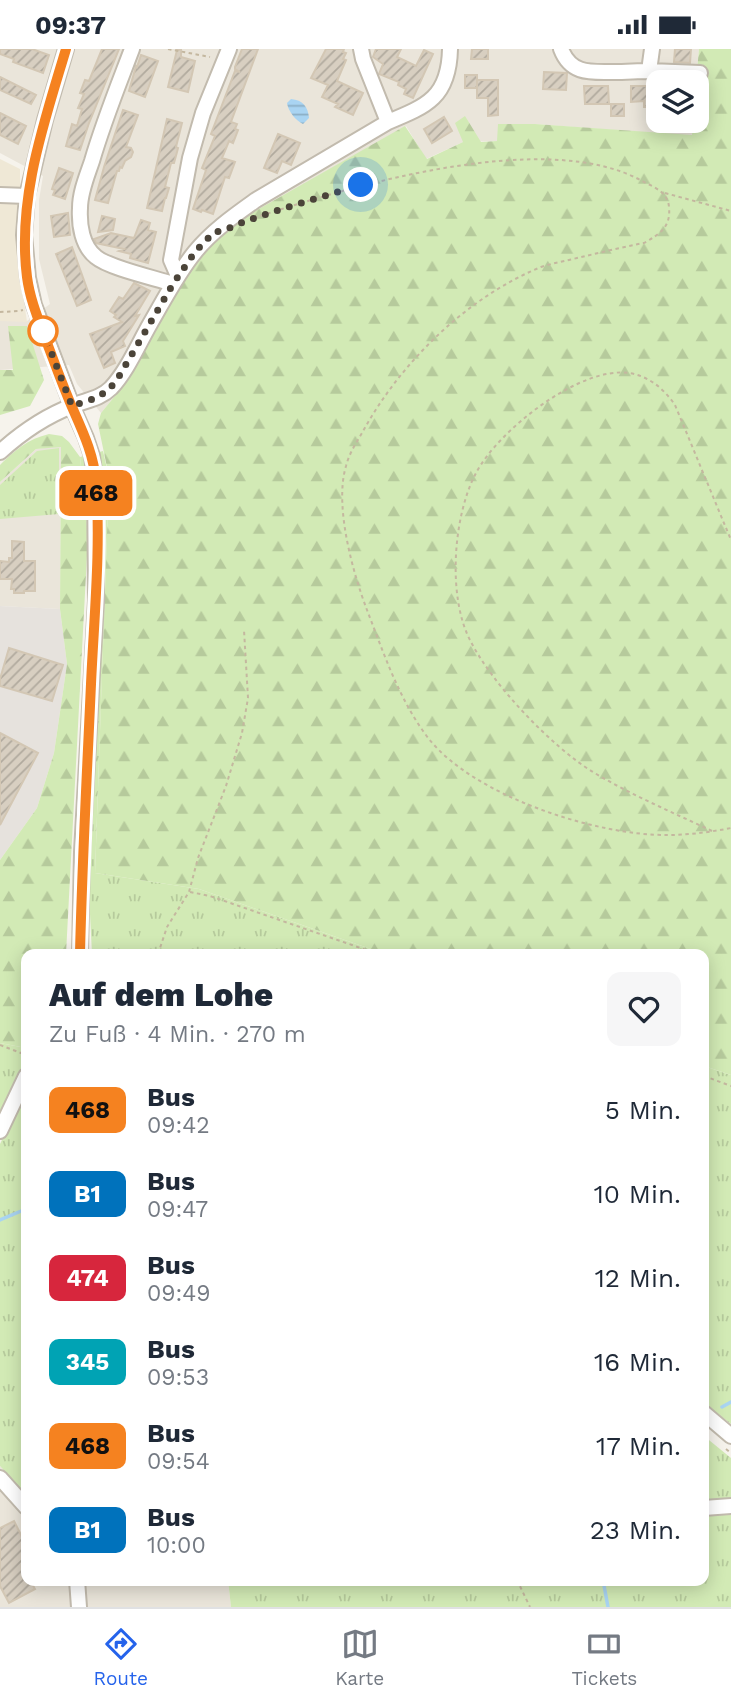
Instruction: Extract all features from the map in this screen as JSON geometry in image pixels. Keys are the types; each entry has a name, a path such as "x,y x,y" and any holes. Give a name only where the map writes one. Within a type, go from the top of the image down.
{"street":[{"path":"66,49 27,196 24,235 27,278 34,305 86,438 96,479 96,601 82,852 80,949"},
{"path":"132,49 82,192 81,229 90,252 101,261 175,280"},
{"path":"361,49 387,122"},
{"path":"0,452 42,421 72,406 97,398 111,388 175,280 204,242 256,200 387,122 416,110 434,98 442,89 446,77 450,49"},
{"path":"561,49 570,64 587,72 646,71"},
{"path":"649,70 652,49"},
{"path":"175,280 171,260 190,159 203,113 227,54"},
{"path":"0,195 27,196"},
{"path":"0,439 21,435"},
{"path":"0,1131 21,1087"},
{"path":"709,1417 731,1436"},
{"path":"0,1478 21,1501"},
{"path":"709,1508 731,1506"},
{"path":"77,1586 79,1607"}],"path":[{"path":"168,49 227,54"},
{"path":"246,221 343,190 398,176 475,164 526,160 570,161 608,168 638,178 664,193 731,211"},
{"path":"664,193 668,200 669,221 657,235 644,243 544,266 513,280 466,312 423,349 395,381 356,443 344,474 344,514 352,568 391,669 419,724 450,760 482,783 572,821 666,835 731,828"},
{"path":"0,312 19,311 34,305"},
{"path":"713,831 592,771 545,733 510,697 484,665 461,618 456,586 457,542 461,513 470,484 498,443 525,418 554,397 588,380 620,372 636,374 652,381 675,405 731,540"},
{"path":"160,949 167,927 189,892 198,858 226,786 242,733 248,698 244,630"},
{"path":"189,892 210,896 364,949"},
{"path":"0,1045 21,1053"},
{"path":"709,1078 731,1086"},
{"path":"520,1586 530,1607"}],"shaded area":[{"path":"0,49 699,49 697,70 646,70 646,132 535,124 498,125 498,141 463,142 426,159 406,126 176,292 128,380 101,413 77,384 69,365 0,370 0,321 27,321 50,304 39,259 39,200 43,176 0,153"},
{"path":"653,133 692,133 692,136"},
{"path":"0,159 20,169 20,273 27,322 0,321"},
{"path":"61,446 60,609 0,606 0,482 36,449"},
{"path":"0,606 60,609 67,664 54,753 37,808 0,860"},
{"path":"0,1466 21,1489 21,1586 229,1586 231,1607 0,1607"}],"green space":[{"path":"699,49 731,49 731,1075 709,1068 709,949 371,949 199,889 95,873 109,477 98,424 101,413 128,380 176,292 222,230 405,126 427,159 463,142 455,123 465,116 481,142 497,141 498,124 692,135 709,133 709,70 697,70"},
{"path":"8,326 27,326 44,380 30,406 0,415 0,370 13,370"},
{"path":"49,434 62,436 80,457 88,536 66,949 21,949 21,1047 0,1043 0,860 37,808 54,753 67,664 60,609 61,447 36,449 0,482 0,465 22,446"},
{"path":"59,448 59,514 0,519 0,485 37,451"},
{"path":"103,451 109,477 95,873 199,889 371,949 92,949 88,874 88,536 80,457"},
{"path":"0,1043 21,1047 21,1072 0,1119"},
{"path":"709,1068 731,1075 731,1424 709,1407"},
{"path":"21,1100 21,1489 0,1466 0,1144"},
{"path":"709,1440 731,1458 731,1607 231,1607 229,1586 709,1586"}],"water":[{"path":"291,99 306,107 309,118 303,124 289,109 287,103"}],"building":[{"path":"0,49 32,49 49,55 43,73 13,62 14,59 0,54"},
{"path":"102,49 119,49 80,150 66,146 72,124 77,126 82,109 78,108 84,94 80,93 85,80 89,81"},
{"path":"242,49 258,49 231,122 237,124 235,129 238,130 233,143 229,141 222,158 235,162 229,178 225,177 213,214 202,210 201,212 193,209 206,170 202,168 215,136 211,134 235,71 240,72 235,67"},
{"path":"326,49 344,49 343,52 346,53 343,59 346,60 337,81 363,93 353,115 335,107 338,104 322,97 328,85 311,78"},
{"path":"376,49 401,49 397,57 416,66 424,50 433,54 413,98 404,94 406,89 398,85 399,82 379,74 383,64 373,57"},
{"path":"472,49 488,49 488,59 471,59"},
{"path":"675,49 691,49 690,63 674,62"},
{"path":"177,50 181,50 181,57 195,61 188,92 168,87"},
{"path":"141,55 158,61 145,97 129,91"},
{"path":"544,72 567,73 566,90 543,89"},
{"path":"465,75 477,75 477,88 465,88"},
{"path":"0,77 36,95 31,104 0,90"},
{"path":"477,80 498,80 498,115 488,116 488,98 477,98"},
{"path":"584,86 608,86 609,104 585,104"},
{"path":"631,86 646,86 646,107 644,101 631,102"},
{"path":"611,104 624,104 624,116 611,116"},
{"path":"123,110 138,115 126,147 133,152 117,171 108,203 95,200 104,167"},
{"path":"0,113 26,126 18,144 0,135"},
{"path":"444,117 452,131 432,143 424,129"},
{"path":"167,119 182,123 177,152 174,163 171,163 165,187 169,188 162,211 147,208"},
{"path":"278,134 300,143 291,165 282,161 277,173 264,168"},
{"path":"59,168 73,173 65,199 53,195 55,190 52,189"},
{"path":"68,213 70,235 54,237 51,216"},
{"path":"102,216 115,219 113,230 98,232"},
{"path":"141,220 150,223 148,230 156,232 148,263 130,258 131,254 119,251 124,249 96,243 94,239 111,233 134,238"},
{"path":"72,247 91,300 77,306 56,254"},
{"path":"134,283 150,291 123,341 125,346 111,352 115,363 104,368 90,334 122,322 110,311 119,297 123,299"},
{"path":"12,541 24,542 24,561 35,561 35,591 14,593 14,589 11,589 12,579 0,579 0,561 9,562 9,558 12,558"},
{"path":"9,648 63,665 52,701 0,686"},
{"path":"0,733 38,753 0,825"},
{"path":"14,1521 21,1535 21,1586 33,1586 35,1589 9,1603 0,1586 0,1528"}],"waterway":[{"path":"0,1220 21,1211"},
{"path":"722,1407 731,1402"},
{"path":"604,1586 608,1607"}],"bus line":[{"name":"468","path":"66,49 27,196 24,235 27,278 34,305 50,352 86,438 96,479 96,601 82,852 80,949"}],"route":[{"path":"43,331 72,406 97,398 111,388 173,284 195,252 214,232 361,185"}]}
